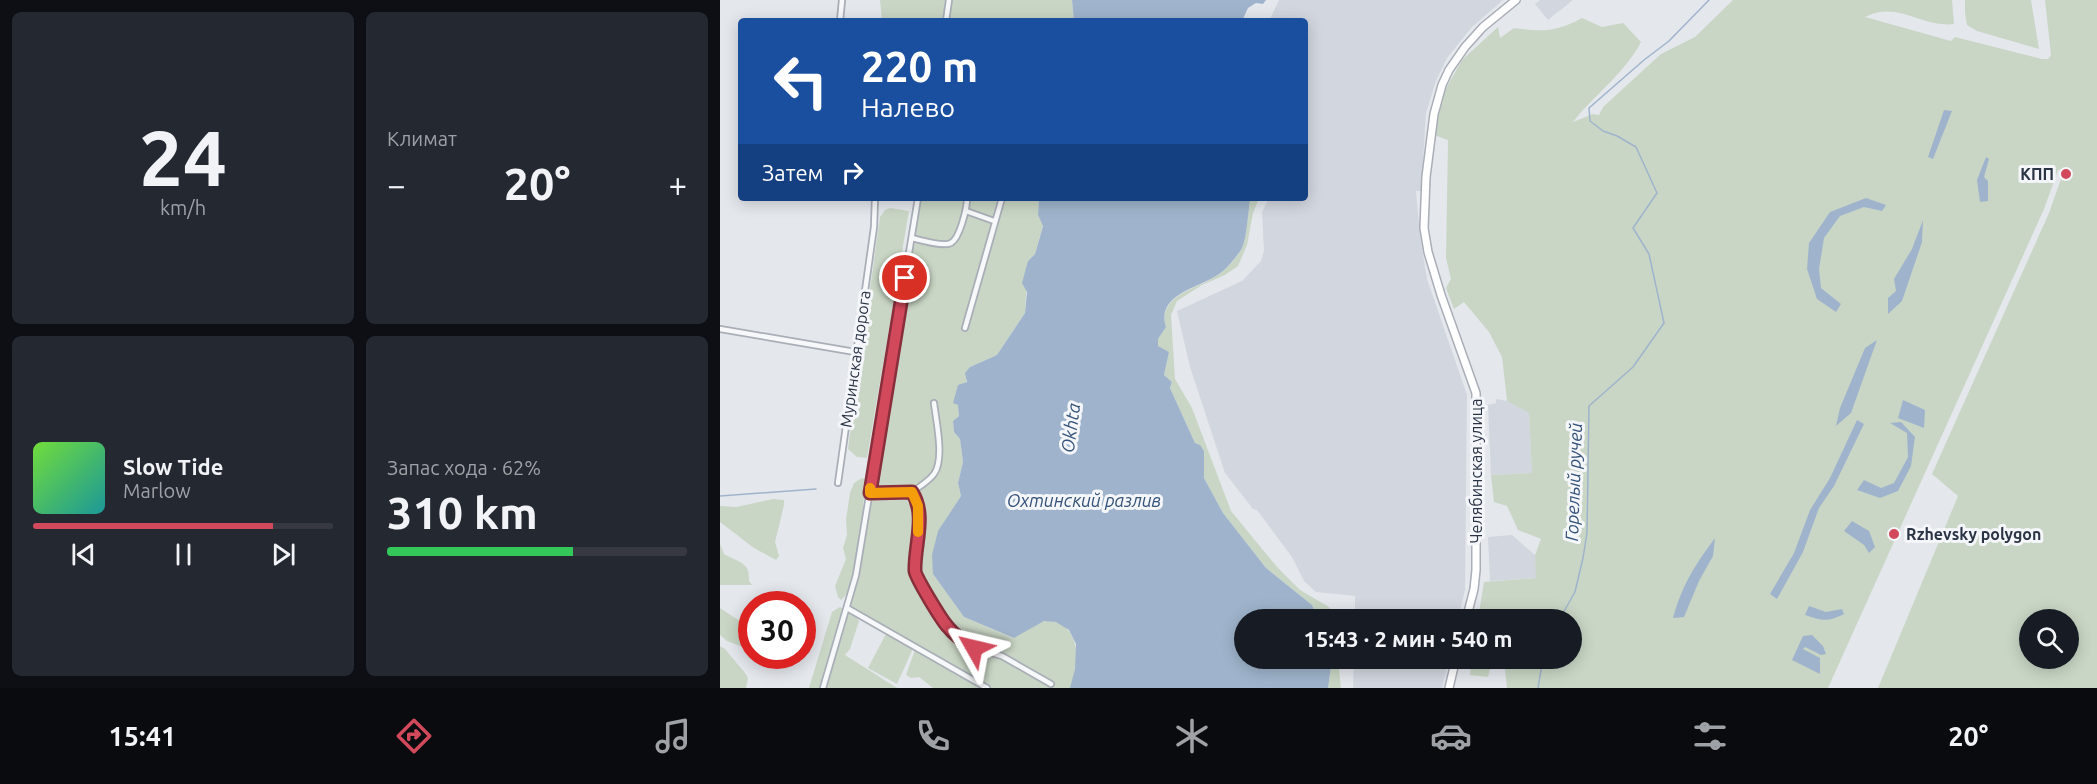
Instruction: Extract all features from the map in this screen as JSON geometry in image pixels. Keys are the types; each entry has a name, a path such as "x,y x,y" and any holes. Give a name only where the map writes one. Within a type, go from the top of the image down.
{"street":[{"path":"840,18 842,0"},
{"path":"946,18 949,0"},
{"name":"Челябинская улица","path":"1469,609 1476,570 1476,393 1440,295 1428,252 1424,228 1426,177 1434,114 1449,70 1483,27 1516,0"},
{"name":"Муринская дорога","path":"838,483 874,227 875,201"},
{"path":"823,688 856,575 918,201"},
{"path":"912,238 950,243 955,238 966,211 967,201"},
{"path":"965,328 1001,201"},
{"path":"966,211 994,221"},
{"path":"720,329 855,352"},
{"path":"870,493 912,492 932,476 938,464 939,440 934,403"},
{"path":"912,492 919,514 915,571 918,581 946,626 974,648 1002,656 1051,684"},
{"path":"848,608 987,688"},
{"path":"1449,688 1453,669"}],"shaded area":[{"path":"1279,0 1503,0 1472,27 1447,58 1436,81 1426,113 1421,191 1416,191 1427,279 1467,395 1465,590 1460,609 1355,609 1355,596 1316,592 1304,581 1292,557 1257,510 1253,509 1225,473 1190,367 1177,311 1242,281 1261,261 1264,251 1262,212 1268,201 1308,201 1308,18 1270,18"},
{"path":"1540,0 1573,0 1548,20 1535,4"},
{"path":"1496,399 1507,401 1529,412 1532,473 1491,475 1488,405 1496,403"},
{"path":"1512,535 1535,555 1537,578 1490,581 1488,537"},
{"path":"1354,669 1447,669 1442,688 1353,688"}],"green space":[{"path":"880,0 1072,0 1074,18 882,18"},
{"path":"1733,0 1952,0 1954,24 1931,22 1888,11 1865,17 1951,41 1955,37 2048,59 2051,55 2045,0 2097,0 2097,688 1878,688 1958,496 1932,474 2049,213 2061,179 2069,180 2071,173 2063,169 2058,170 2044,209 1828,688 1507,688 1505,669 1582,669 1582,609 1480,609 1484,582 1536,578 1535,555 1541,539 1518,530 1507,506 1494,502 1491,475 1532,473 1529,413 1507,401 1502,357 1489,332 1464,302 1454,309 1446,288 1451,279 1446,258 1448,140 1434,135 1444,92 1462,60 1498,27 1500,38 1514,28 1549,30 1582,18 1602,27 1623,23 1641,42 1627,64 1573,122 1593,114 1599,115 1603,107 1661,54 1695,37"},
{"path":"1965,0 2031,0 2039,49 1977,31 1967,25"},
{"path":"917,201 1039,201 1038,215 1043,225 1035,254 1028,261 1025,313 997,355 970,367 961,398 959,416 953,421 954,432 960,439 963,462 958,483 961,496 938,532 933,574 964,617 1013,638 1034,625 1047,621 1058,623 1066,628 1072,636 1077,657 1074,679 1070,688 984,688 915,644 897,684 868,668 888,630 850,606 859,568"},
{"path":"1250,201 1258,201 1253,213 1247,245 1238,266 1177,301 1171,315 1175,379 1192,408 1231,511 1277,567 1300,590 1330,609 1314,609 1312,605 1266,568 1223,513 1204,478 1204,451 1195,443 1170,388 1172,382 1164,375 1169,352 1158,347 1158,339 1166,327 1165,315 1168,306 1184,293 1223,271 1239,253 1245,239"},
{"path":"890,208 909,211 867,458 857,457 848,449 880,217 885,210"},
{"path":"862,478 867,480 858,561 849,591 841,600 835,586 846,559 843,548 847,535 846,520 850,493 854,483"},
{"path":"773,499 784,500 775,542 779,556 776,560 754,548 720,522 720,506 736,507"},
{"path":"720,544 724,554 745,566 752,585 720,585"},
{"path":"840,607 859,621 850,649 845,655 897,688 809,688 832,612"},
{"path":"720,608 738,620 738,645 720,635"},
{"path":"720,646 748,678 746,688 720,688"},
{"path":"915,650 979,688 933,688 919,677 911,678 906,675"},
{"path":"1331,669 1339,669 1341,688 1328,688"},
{"path":"1471,669 1490,669 1488,677 1470,675"}],"water":[{"path":"1072,0 1266,0 1263,4 1256,3 1248,8 1243,18 1074,18"},
{"path":"1944,110 1952,111 1933,159 1928,157"},
{"path":"1986,157 1989,159 1984,177 1988,181 1988,201 1980,202 1977,180"},
{"path":"1866,198 1886,205 1882,211 1864,207 1840,216 1824,238 1819,269 1821,288 1841,304 1836,312 1817,299 1807,269 1809,243 1830,212"},
{"name":"Охтинский разлив","path":"1039,201 1250,201 1246,233 1241,250 1215,277 1174,298 1165,315 1166,327 1158,339 1158,346 1169,352 1164,375 1172,382 1170,388 1195,443 1200,445 1204,451 1204,478 1223,513 1266,568 1312,605 1314,609 1234,609 1234,669 1331,669 1328,688 1070,688 1075,669 1076,644 1069,630 1056,622 1044,621 1014,638 964,617 933,574 932,555 938,531 961,496 958,483 963,462 960,439 954,432 953,421 959,416 958,405 953,403 958,385 967,382 965,373 970,367 997,355 1025,313 1027,292 1022,283 1028,261 1035,254 1043,226 1038,215"},
{"path":"1923,220 1922,242 1902,301 1888,314 1888,298 1896,291 1894,279 1912,249"},
{"path":"1877,340 1851,413 1836,426 1840,408 1865,348"},
{"path":"1903,400 1925,410 1924,428 1898,418"},
{"path":"1857,420 1864,424 1834,486 1819,508 1803,552 1777,599 1770,594 1794,553 1810,510 1830,478"},
{"path":"1901,422 1915,437 1911,466 1898,491 1880,498 1857,490 1864,480 1881,488 1894,483 1908,457 1907,433 1890,423"},
{"path":"1852,521 1869,531 1875,547 1869,553 1864,545 1844,531"},
{"path":"1715,538 1713,556 1699,581 1684,617 1673,618 1690,576"},
{"path":"1809,606 1826,612 1842,609 1844,614 1825,620 1816,618 1805,615"},
{"path":"1812,635 1823,646 1826,654 1821,655 1805,647 1803,649 1820,658 1820,674 1792,660 1803,636"}],"waterway":[{"name":"Горелый ручей","path":"1565,609 1575,592 1587,533 1589,406 1633,367 1664,323 1649,254 1633,228 1657,193 1636,147 1603,131 1590,121 1589,108 1669,41 1709,0"},
{"path":"720,496 816,489"},
{"name":"Горелый ручей","path":"1538,688 1541,669"}],"slow traffic":[{"path":"870,488 870,493 912,492 918,506 918,532"}],"place":[{"name":"КПП","path":"2066,174"},
{"name":"Rzhevsky polygon","path":"1894,534"}],"route":[{"path":"905,278 870,493 912,492 919,514 915,571 918,581 946,626 974,648"}],"water label":[{"name":"Okhta","path":"1071,428"}]}
